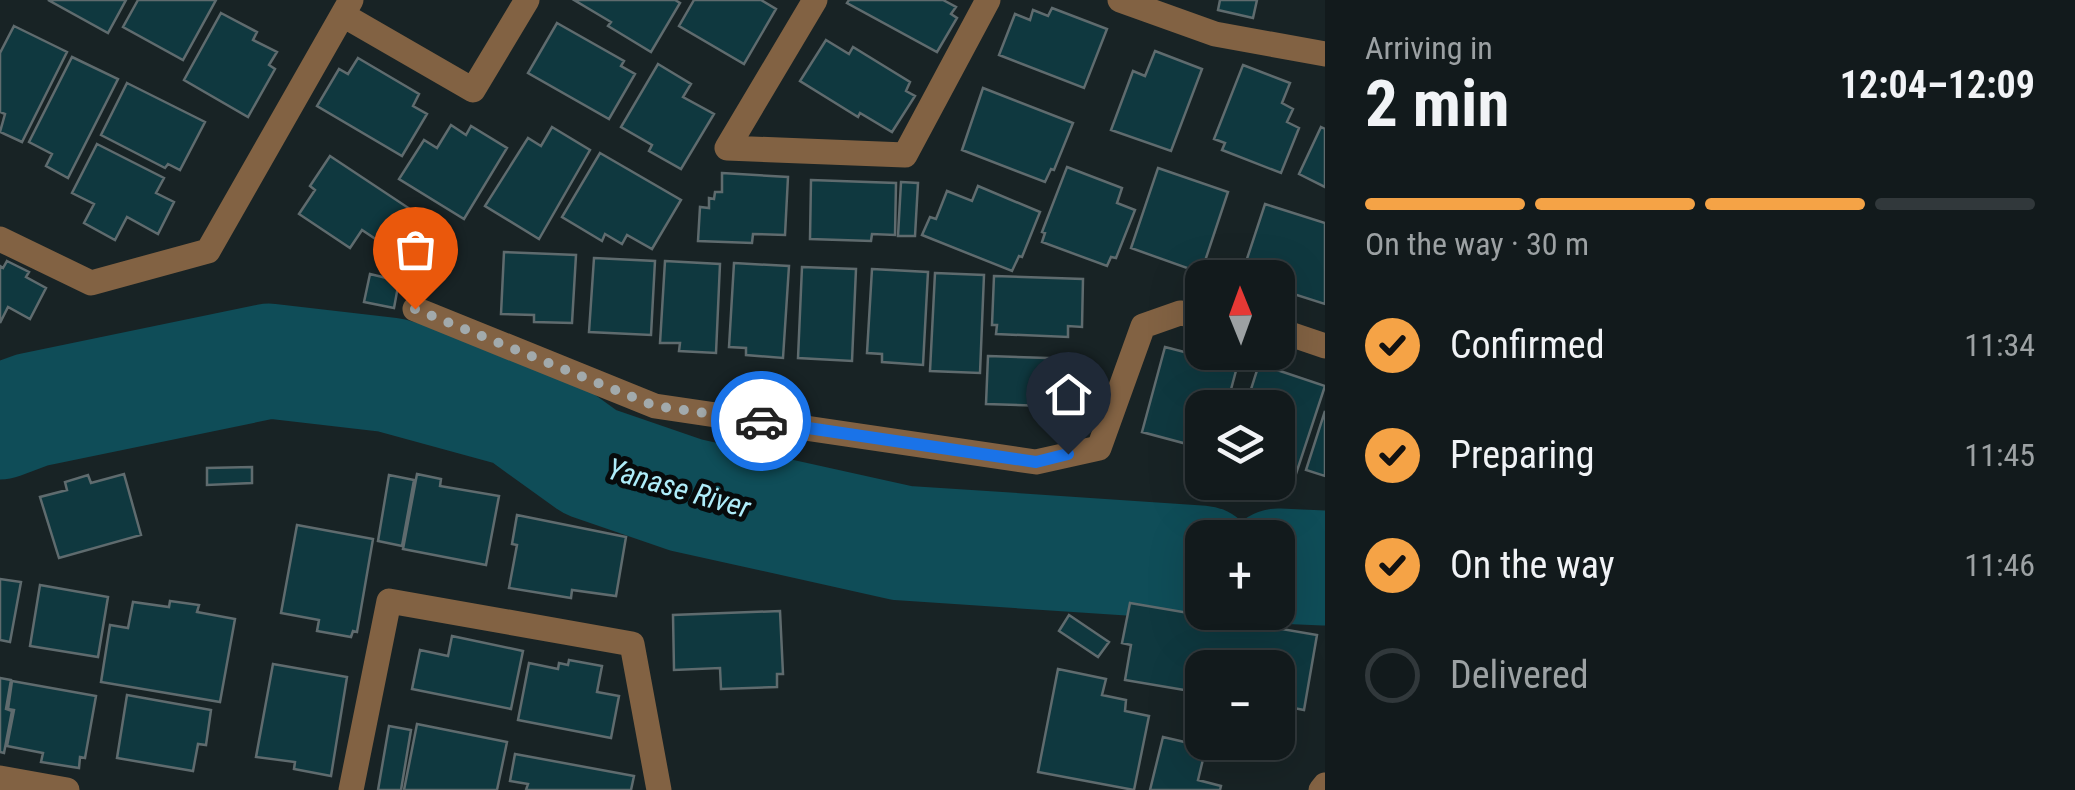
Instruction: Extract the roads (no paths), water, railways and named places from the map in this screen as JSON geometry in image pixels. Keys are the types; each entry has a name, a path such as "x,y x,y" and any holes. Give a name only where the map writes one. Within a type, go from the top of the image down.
{"street":[{"path":"0,239 91,282 208,251 347,7 473,90 527,0"},
{"path":"815,0 727,148 905,155 988,0"},
{"path":"1120,0 1215,34 1325,54"},
{"path":"415,309 655,406 1036,462 1099,448 1143,326 1185,314"},
{"path":"1295,336 1325,346"},
{"path":"351,790 389,602 632,644 658,790"},
{"path":"0,778 66,790"}],"waterway":[{"name":"Yanase River","path":"0,422 32,410 269,361 390,375 518,410 590,462 686,495 902,543 1185,562"},
{"name":"Yanase River","path":"1295,567 1325,568"}]}
